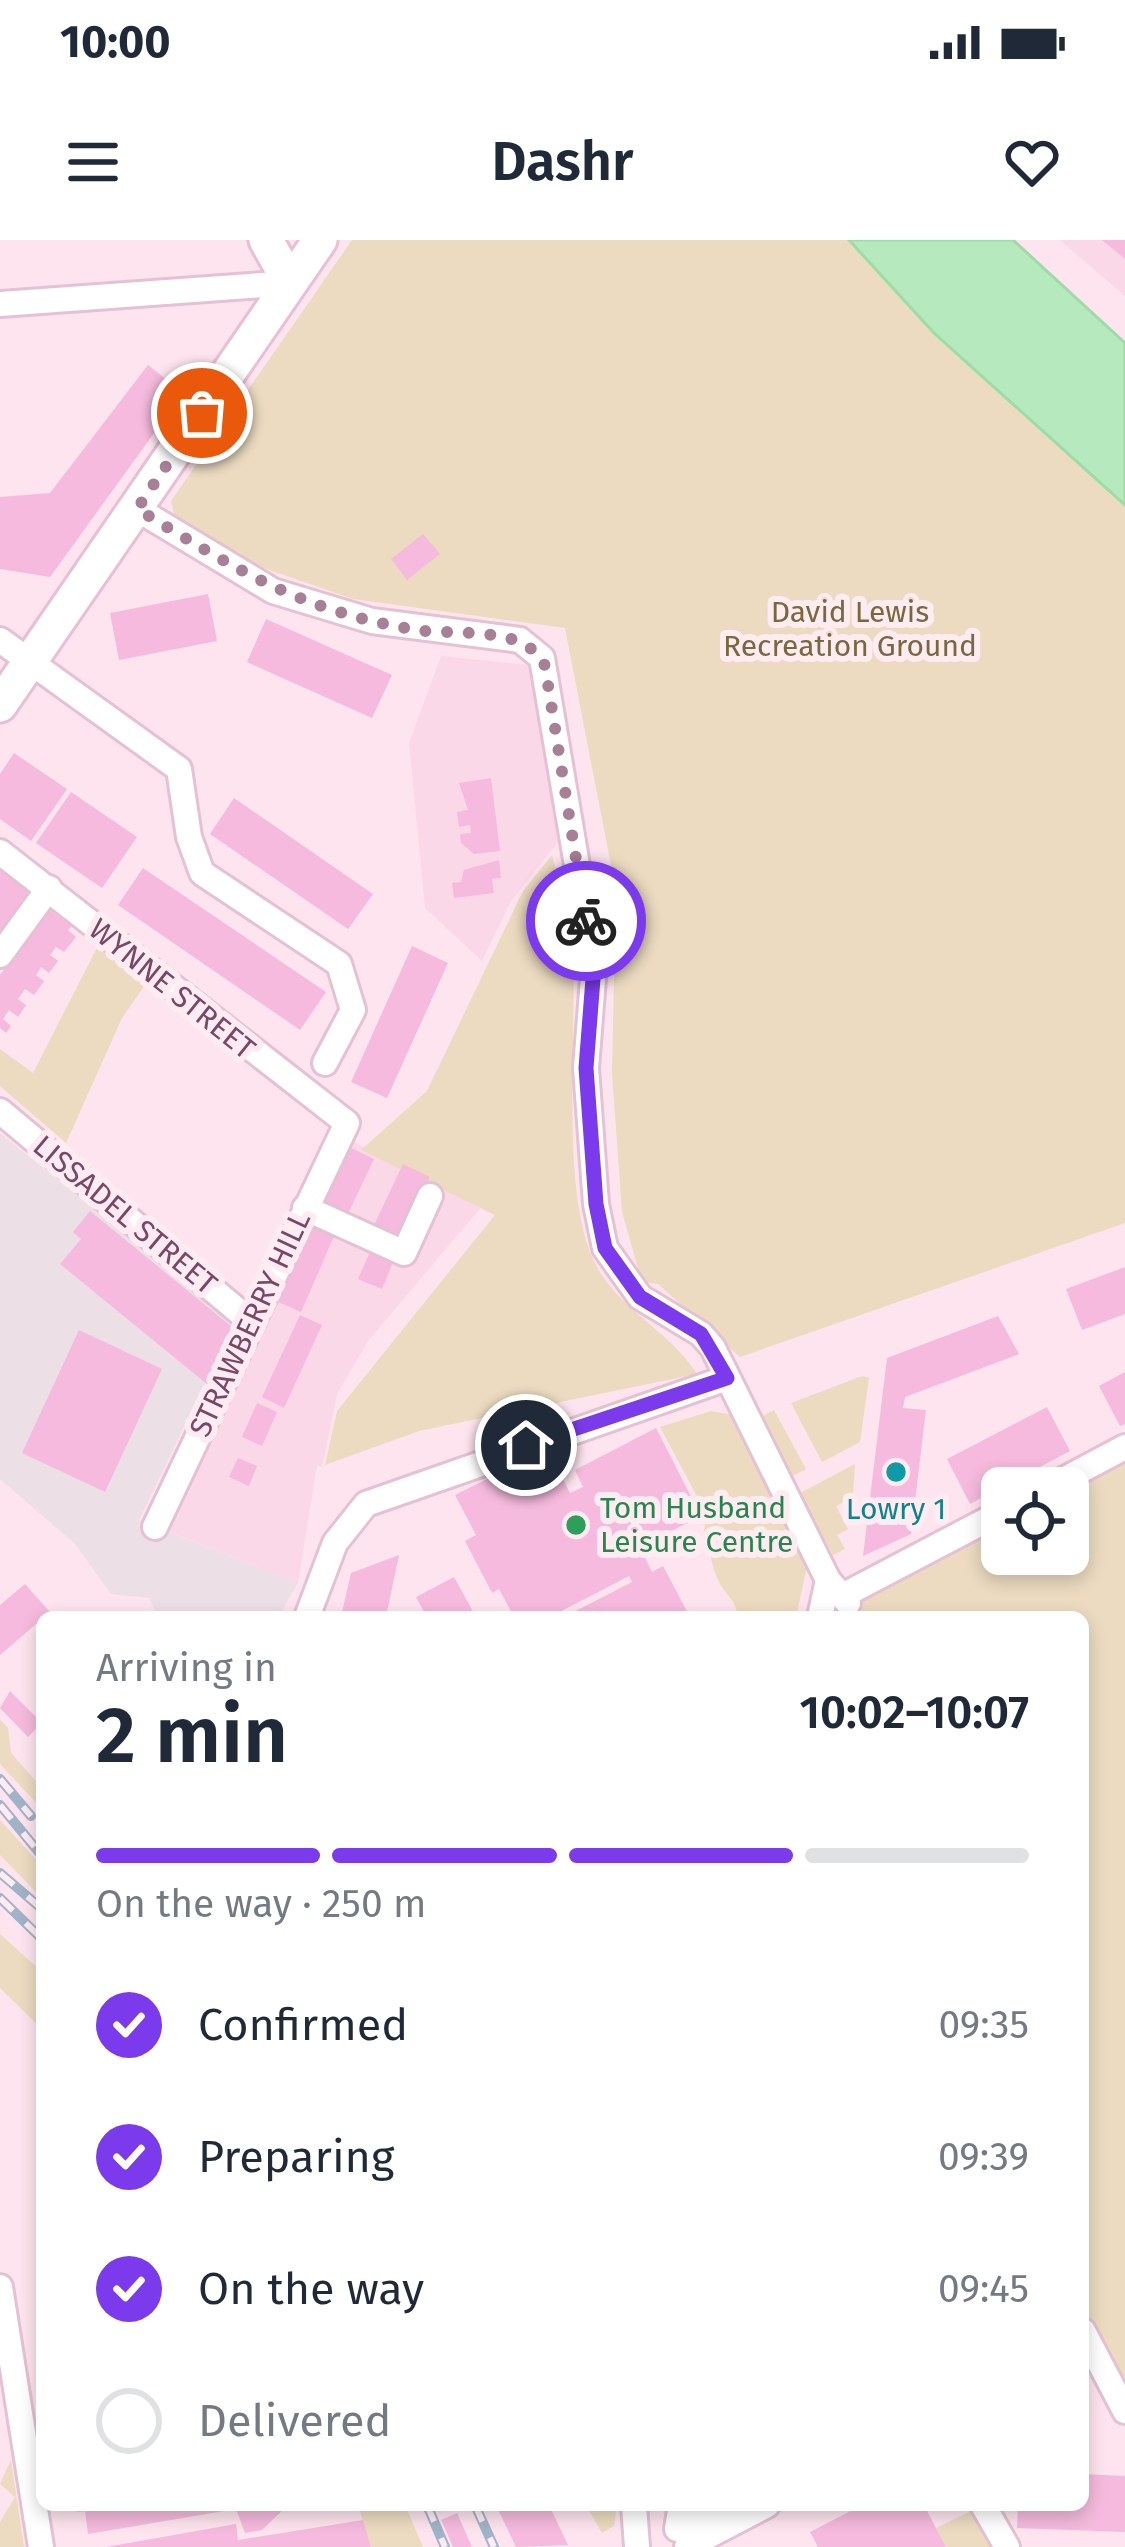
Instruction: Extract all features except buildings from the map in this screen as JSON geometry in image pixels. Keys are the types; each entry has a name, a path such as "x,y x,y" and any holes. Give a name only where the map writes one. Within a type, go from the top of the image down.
{"main road":[{"path":"266,240 290,283"},
{"path":"0,704 320,240"}],"street":[{"path":"0,304 290,283"},
{"path":"137,509 272,591 372,621 520,640 542,658 594,966 586,1068 596,1204 605,1248 640,1297 701,1334 840,1593"},
{"path":"0,640 178,769 189,837 202,873 338,964 353,1010 325,1064"},
{"name":"WYNNE STREET","path":"0,852 266,1065 347,1123"},
{"path":"0,955 49,888"},
{"name":"LISSADEL STREET","path":"0,1111 249,1320"},
{"name":"STRAWBERRY HILL","path":"154,1527 347,1123"},
{"path":"305,1208 404,1253 430,1196"},
{"path":"309,1611 335,1543 366,1504 727,1378"},
{"path":"1087,1467 1125,1447"},
{"path":"825,1611 840,1593 981,1522"},
{"path":"0,2287 40,2547"},
{"path":"1089,2342 1125,2411"},
{"path":"634,2511 637,2547"},
{"path":"680,2511 677,2529 710,2511"},
{"path":"687,2547 756,2511"},
{"path":"986,2511 1007,2547"}],"shaded area":[{"path":"849,240 1013,240 1125,343 1125,505 934,333"},
{"path":"1060,240 1125,240 1125,296"},
{"path":"441,656 540,666 563,836 511,901 482,961 425,908 409,743"},
{"path":"0,1133 234,1323 139,1520 298,1583 282,1611 155,1611 149,1598 111,1594 75,1544 0,1479"},
{"path":"352,1141 484,1204 368,1341 337,1394 322,1467 317,1465 298,1583 168,1531"}],"green space":[{"name":"David Lewis Recreation Ground","path":"352,240 849,240 934,333 1125,505 1125,1223 740,1357 658,1284 642,1282 622,1212 612,1073 616,891 565,628 353,599 258,566 174,514 171,501"},
{"path":"552,855 571,927 573,1151 585,1235 607,1283 674,1345 697,1374 419,1431 325,1465 337,1411 495,1215 361,1150 427,1091 523,891"},
{"path":"101,940 149,979 122,1018 66,1143 0,1086 0,1049 33,1073"},
{"path":"862,1376 869,1378 860,1442 822,1462 791,1403"},
{"path":"774,1410 806,1469 793,1476 761,1417"},
{"path":"711,1411 734,1415 808,1562 797,1611 736,1611 702,1540 707,1515 660,1427"},
{"path":"1125,1456 1125,2400 1089,2331 1089,1611 839,1609 981,1532 981,1575 1089,1575 1089,1476"},
{"path":"855,1464 853,1497 836,1506 848,1529 837,1535 845,1549 833,1555 800,1493"},
{"path":"0,1719 8,1728 11,1753 36,1781 36,1803 0,1764"},
{"path":"0,1820 36,1859 36,1892 0,1855"},
{"path":"0,1934 36,1967 36,2023 0,1988"},
{"path":"11,2460 24,2547 0,2547 0,2522 15,2497 0,2484"},
{"path":"360,2511 408,2511 423,2547 371,2547"},
{"path":"589,2511 616,2511 614,2526 602,2533"},
{"path":"974,2511 993,2547 946,2547 936,2528"}],"railway":[{"path":"0,1779 31,1816"},
{"path":"0,1805 36,1849"},
{"path":"0,1873 36,1904"},
{"path":"0,1898 36,1933"},
{"path":"430,2511 445,2547"},
{"path":"478,2511 494,2547"}],"way so far":[{"path":"202,413 137,509 272,591 372,621 464,636 511,638 537,651 545,666 586,921"}],"place":[{"name":"Lowry 1","path":"896,1472"},
{"name":"Tom Husband Leisure Centre","path":"576,1525"}],"route":[{"path":"526,1445 727,1378 701,1334 640,1297 605,1248 596,1204 586,1068 594,966 586,921"}]}
